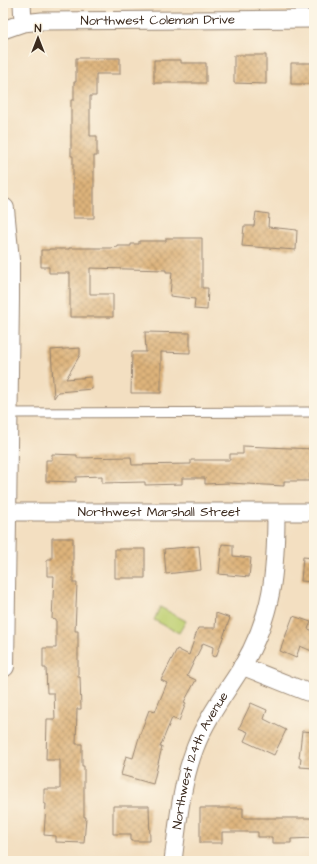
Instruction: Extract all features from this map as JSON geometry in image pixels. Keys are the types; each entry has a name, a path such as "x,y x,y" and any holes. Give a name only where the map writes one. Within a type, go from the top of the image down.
{"main road":[{"path":"3,209 8,260 3,666"}],"street":[{"path":"22,3 23,23"},
{"name":"Northwest Coleman Drive","path":"3,30 23,23 57,21 314,19"},
{"name":"Northwest Marshall Street","path":"5,512 314,512"},
{"name":"Northwest 124th Avenue","path":"173,861 182,794 195,748 213,712 242,666 258,634 268,607 276,556 276,513"},
{"path":"242,666 306,692"}],"lane":[{"path":"6,413 314,412"}],"green space":[{"path":"160,607 186,621 179,633 154,620"}],"building":[{"path":"234,55 266,55 266,84 234,83"},
{"path":"76,58 120,58 120,74 96,74 96,96 90,96 90,136 97,136 97,156 94,156 94,218 73,218 71,100 74,100"},
{"path":"154,60 181,60 181,63 206,63 206,83 154,83"},
{"path":"291,63 314,63 314,84 291,84"},
{"path":"256,212 269,214 268,227 297,230 296,250 242,246 244,226 254,226"},
{"path":"166,238 202,238 202,288 208,288 207,310 194,309 195,299 170,296 172,272 166,272 166,270 90,268 90,294 113,294 113,317 70,317 70,273 49,273 49,267 41,267 41,250 111,248 139,244 139,241 166,241"},
{"path":"145,332 190,333 190,353 161,352 161,393 131,393 132,352 146,352"},
{"path":"80,348 80,355 66,379 91,377 92,389 58,392 54,398 51,350"},
{"path":"243,446 314,449 314,473 310,473 310,481 284,481 284,486 229,483 205,484 205,478 182,478 182,484 145,485 145,482 102,483 102,476 76,477 76,482 46,481 46,460 52,460 52,454 77,455 77,458 131,457 132,465 191,464 191,460 230,460 230,454 243,454"},
{"path":"52,538 73,538 73,583 77,583 75,631 78,631 78,677 80,677 81,709 77,709 76,744 82,744 82,766 84,766 84,817 86,817 84,843 56,842 56,836 44,835 46,804 44,804 44,789 60,789 60,760 46,760 47,719 55,719 54,693 47,693 46,668 43,668 43,648 56,648 56,620 52,619 54,576 47,576 47,559 52,559"},
{"path":"222,544 233,545 233,556 251,558 249,577 219,574"},
{"path":"199,546 201,570 166,574 164,549"},
{"path":"115,549 145,549 145,578 115,578"},
{"path":"303,557 314,558 314,582 301,581"},
{"path":"216,613 230,618 216,657 212,656 213,647 203,643 187,676 196,680 184,702 186,703 179,721 172,718 160,747 162,747 153,784 121,775 126,756 133,758 149,710 155,712 167,683 161,680 177,649 189,655 198,628 215,628"},
{"path":"293,616 311,622 308,629 314,631 314,652 300,646 296,658 280,651"},
{"path":"251,703 267,710 264,719 286,730 274,755 244,741 248,732 239,728"},
{"path":"302,731 314,732 314,768 300,767 301,758 299,758"},
{"path":"113,806 149,806 150,841 131,841 131,834 113,834"},
{"path":"200,808 243,808 243,818 314,818 314,838 291,839 291,843 272,843 272,837 258,837 258,832 222,832 222,843 200,843"}]}
